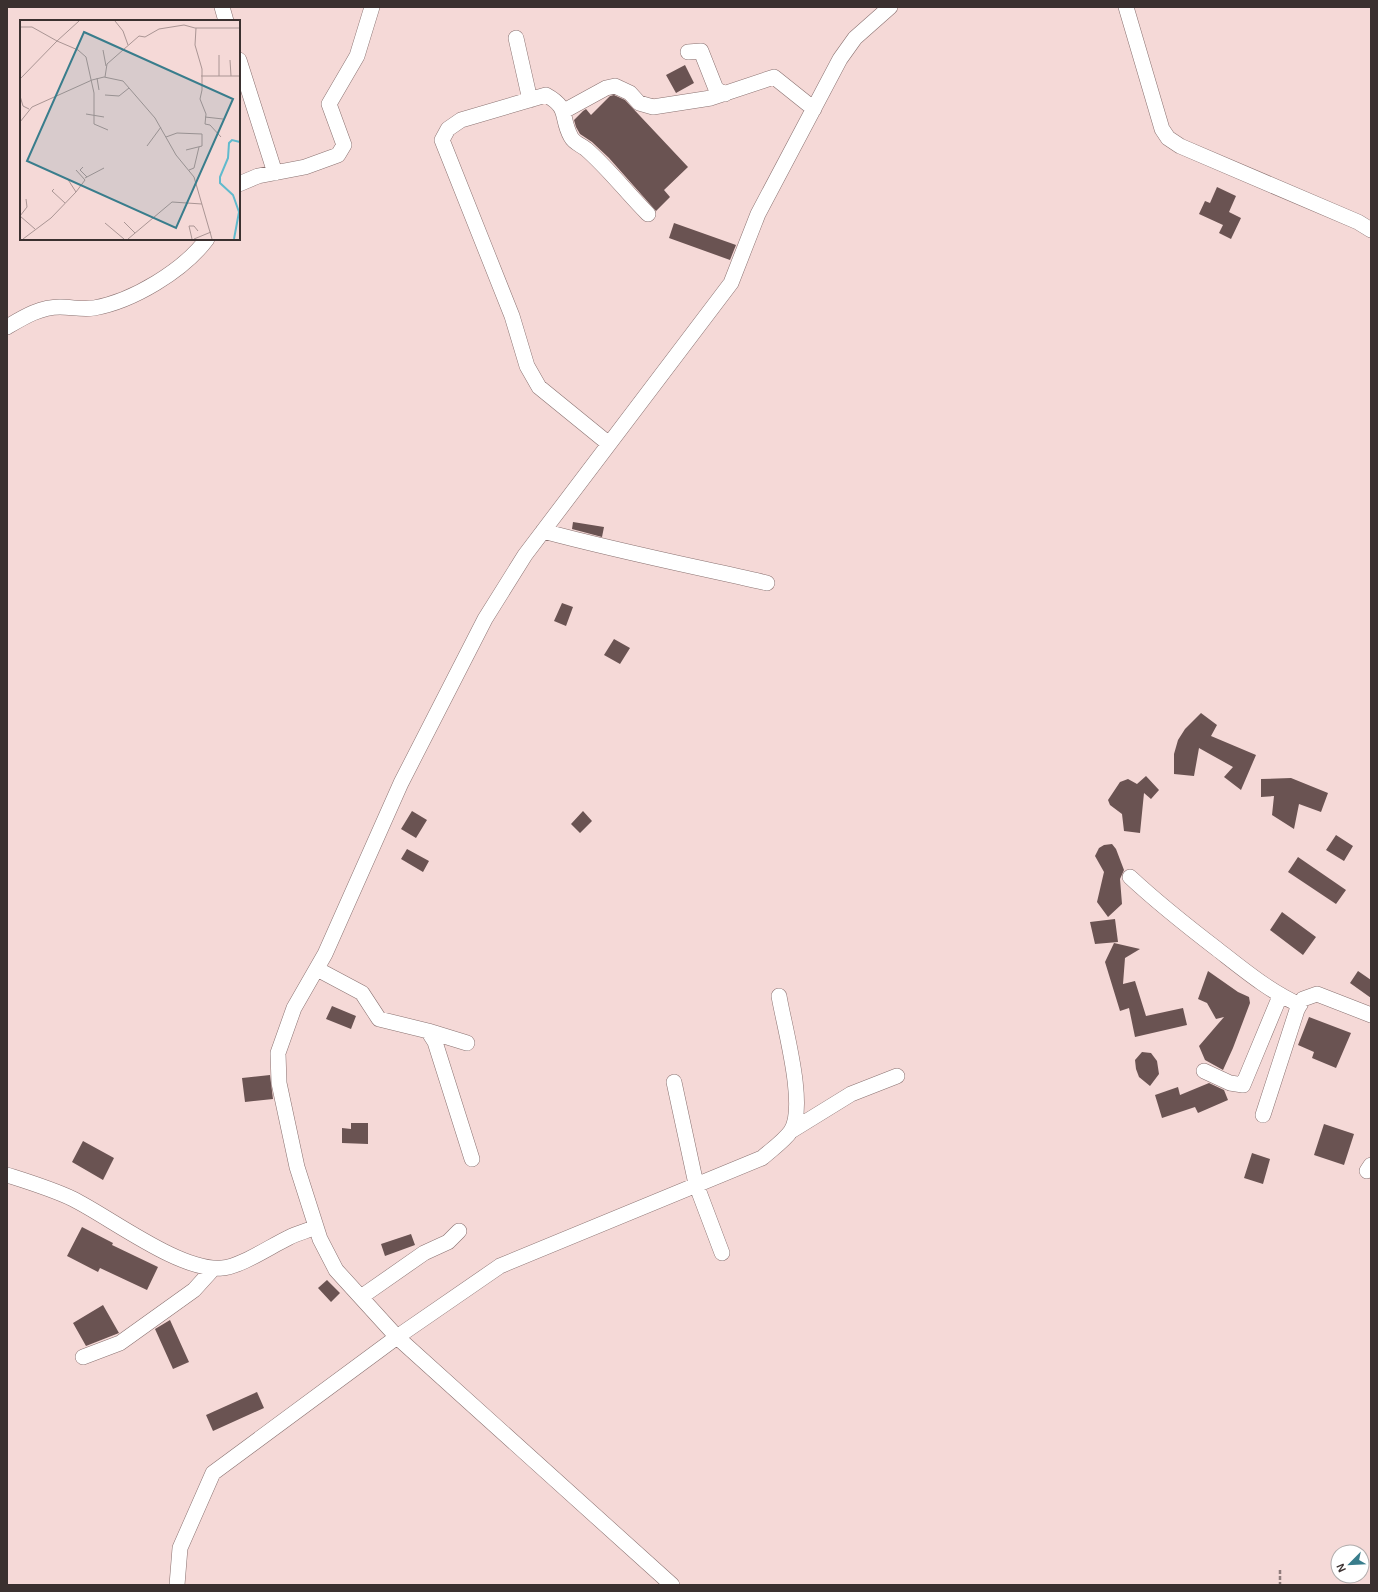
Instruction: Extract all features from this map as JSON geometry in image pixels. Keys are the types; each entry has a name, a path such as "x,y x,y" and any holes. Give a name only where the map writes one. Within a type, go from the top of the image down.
{"street":[{"path":"222,7 226,20"},
{"path":"240,184 258,176 304,167 338,154 344,145 329,104 357,56 372,7"},
{"path":"672,1585 397,1337 336,1270 320,1238 297,1167 279,1083 278,1054 294,1008 325,954 401,783 485,619 525,555 731,283 758,214 840,59 855,38 890,7"},
{"path":"1126,7 1162,129 1168,138 1180,146 1358,222 1371,230"},
{"path":"516,38 530,100"},
{"path":"688,52 702,51 716,89 725,94"},
{"path":"240,63 275,173"},
{"path":"564,111 606,88 615,86 630,93 640,103 653,107 711,98 774,77 814,109"},
{"path":"609,444 540,387 527,366 512,316 442,140 448,129 461,120 546,95 558,102 564,111 565,123 572,140 586,148 648,214"},
{"path":"7,327 25,316 44,308 94,308 136,294 177,268 198,250 206,240"},
{"path":"543,531 591,544 645,555 767,584"},
{"path":"1130,877 1163,907 1258,981 1280,996 1300,1005"},
{"path":"317,968 362,993 379,1019 428,1031 467,1043"},
{"path":"1263,1115 1303,999 1317,994 1371,1015"},
{"path":"779,996 796,1086 796,1116 791,1131"},
{"path":"1204,1071 1230,1083 1244,1085 1280,996"},
{"path":"428,1031 435,1042 472,1159"},
{"path":"177,1585 180,1548 213,1473 397,1337 500,1266 762,1158 791,1131 851,1094 897,1076"},
{"path":"674,1082 696,1184 722,1253"},
{"path":"7,1175 50,1189 73,1199 174,1257 213,1268 234,1265 290,1237 316,1227"},
{"path":"361,1297 424,1253 448,1242 459,1232"},
{"path":"83,1357 120,1343 194,1290 213,1268"}],"path":[{"path":"1280,1570 1280,1585"}],"building":[{"path":"685,65 694,83 676,93 666,75"},
{"path":"614,95 625,100 688,167 664,190 670,197 656,211 609,158 592,142 580,134 576,127 574,120 583,111 586,109 591,115 610,96"},
{"path":"1217,187 1236,196 1229,212 1241,218 1231,239 1219,233 1223,225 1199,214 1205,201 1210,203"},
{"path":"674,223 736,245 730,260 669,238"},
{"path":"573,522 604,527 602,537 572,529"},
{"path":"562,603 573,607 566,626 554,621"},
{"path":"614,639 630,648 620,664 604,655"},
{"path":"1201,713 1217,725 1211,736 1256,755 1241,790 1224,777 1233,767 1199,748 1194,776 1174,774 1174,754 1178,740 1185,729"},
{"path":"1146,776 1159,790 1151,799 1144,793 1140,833 1124,831 1122,814 1110,805 1108,800 1120,782 1128,779 1137,784"},
{"path":"1291,778 1328,793 1321,812 1299,804 1294,829 1272,815 1274,796 1261,797 1261,779"},
{"path":"412,811 427,820 416,838 401,829"},
{"path":"583,811 592,821 580,833 571,824"},
{"path":"1336,835 1353,846 1344,861 1326,850"},
{"path":"1112,844 1116,849 1124,870 1120,879 1122,904 1108,917 1097,902 1104,872 1095,856 1099,848 1104,845"},
{"path":"407,849 429,861 423,872 401,859"},
{"path":"1298,857 1346,890 1336,904 1288,872"},
{"path":"1282,912 1316,937 1303,955 1270,930"},
{"path":"1115,919 1118,942 1095,944 1090,922"},
{"path":"1114,943 1140,949 1125,958 1123,984 1135,981 1146,1016 1183,1008 1187,1025 1135,1037 1129,1008 1120,1011 1105,962"},
{"path":"1208,971 1238,992 1249,997 1250,1003 1223,1070 1205,1060 1199,1046 1224,1017 1216,1019 1207,1003 1198,999"},
{"path":"1358,971 1371,980 1371,998 1350,983"},
{"path":"332,1006 356,1016 351,1029 326,1019"},
{"path":"1309,1017 1351,1033 1336,1068 1312,1058 1314,1052 1298,1045"},
{"path":"1142,1052 1151,1053 1157,1061 1159,1074 1150,1086 1139,1077 1136,1069 1135,1060"},
{"path":"270,1075 273,1099 245,1102 242,1078"},
{"path":"1209,1083 1224,1090 1228,1100 1198,1113 1195,1107 1162,1118 1155,1095 1178,1087 1180,1095"},
{"path":"351,1123 368,1123 368,1144 342,1143 342,1128 351,1129"},
{"path":"1324,1124 1354,1134 1344,1165 1314,1155"},
{"path":"83,1141 114,1158 103,1180 72,1162"},
{"path":"1252,1153 1270,1159 1263,1184 1244,1178"},
{"path":"82,1227 113,1243 112,1245 158,1267 147,1290 100,1268 98,1272 67,1256"},
{"path":"411,1234 415,1245 385,1256 381,1244"},
{"path":"327,1280 340,1293 331,1302 318,1288"},
{"path":"103,1305 119,1333 86,1346 73,1323"},
{"path":"170,1320 189,1362 173,1369 155,1329"},
{"path":"257,1392 264,1408 213,1431 206,1415"}]}
